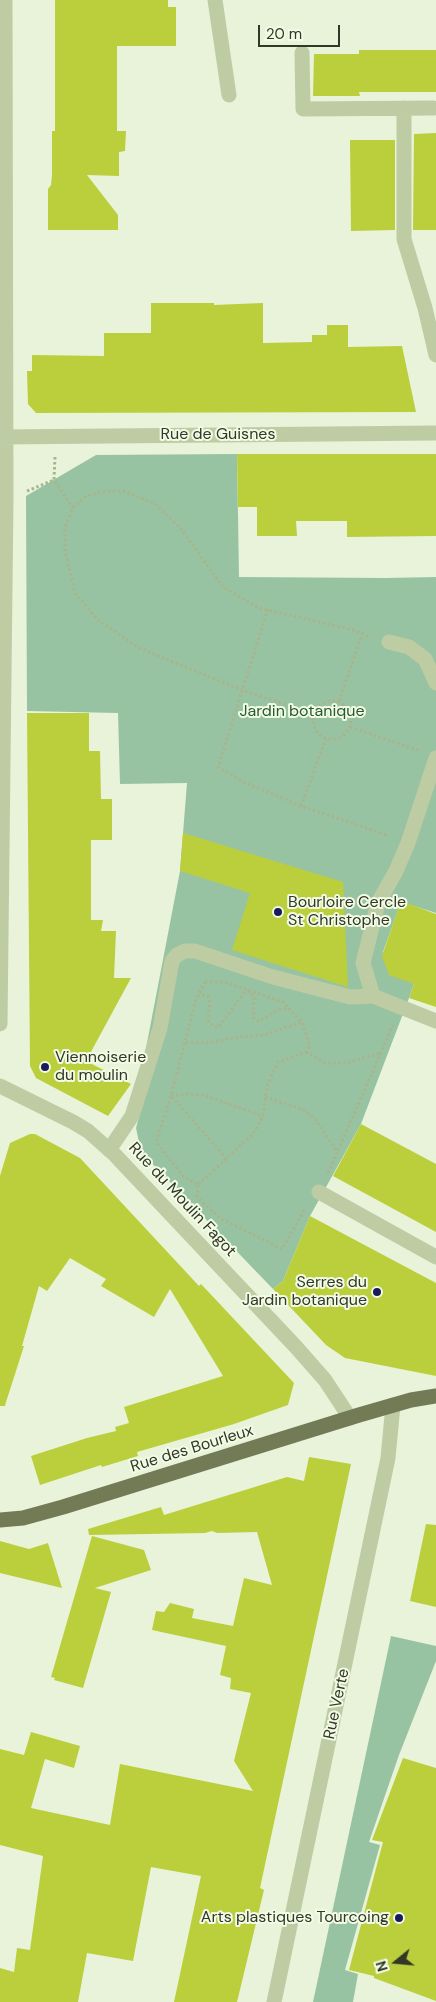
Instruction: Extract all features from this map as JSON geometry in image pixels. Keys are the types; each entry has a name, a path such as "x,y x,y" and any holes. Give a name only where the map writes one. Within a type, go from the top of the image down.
{"main road":[{"path":"392,1405 436,1396"},
{"name":"Rue des Bourleux","path":"0,1520 23,1518 63,1508 392,1405"}],"street":[{"path":"0,1024 5,0"},
{"path":"215,0 229,96"},
{"path":"302,53 303,109 433,108"},
{"path":"404,108 404,239 425,308 436,356"},
{"name":"Rue de Guisnes","path":"3,437 436,433"},
{"path":"389,642 409,647 426,659 436,683"},
{"path":"373,996 363,964 378,903 396,871 408,843 436,758"},
{"path":"110,1150 132,1116 160,1028 172,961 177,955 185,951 195,951 273,977 350,997 373,996 436,1022"},
{"name":"Rue du Moulin Fagot","path":"0,1086 73,1122 110,1150 296,1347 325,1380 350,1418"},
{"path":"319,1192 436,1257"},
{"name":"Rue Verte","path":"274,2002 388,1458 392,1405"}],"path":[{"path":"55,436 54,480 73,508"},
{"path":"314,714 242,690 138,648 98,620 74,593 65,550 66,527 73,508 86,496 107,491 123,491 154,503 181,529 223,587 259,608 353,630 362,635 389,642"},
{"path":"268,609 218,767 246,783 301,806 408,843"},
{"path":"339,701 362,635"},
{"path":"339,701 348,709 350,727 342,736 326,739 315,729 313,723 314,714 319,705 324,702 339,701"},
{"path":"350,727 419,750"},
{"path":"301,806 326,739"},
{"path":"198,1185 183,1176 156,1142 171,1096 196,999 206,982 224,982 283,1002 302,1022 310,1046 306,1052 278,1062 267,1086 264,1116 253,1134 198,1185 197,1197 220,1218 282,1249 302,1212 319,1192 338,1152 397,1018 395,1004"},
{"path":"196,999 200,995 208,996 210,1004 208,1020 213,1026 219,1027 244,994 250,991"},
{"path":"250,991 254,998 253,1018 260,1022 278,1010 289,1008"},
{"path":"186,1042 206,1043 246,1036 264,1036 302,1022"},
{"path":"306,1052 325,1063 346,1063 381,1053"},
{"path":"171,1096 184,1094 203,1095 264,1116"},
{"path":"171,1096 226,1158"},
{"path":"265,1097 304,1110 315,1119 338,1152"}],"green space":[{"name":"Jardin botanique","path":"237,454 239,577 436,577 436,913 401,902 383,952 388,961 414,984 361,1124 310,1216 283,1281 273,1289 141,1152 136,1128 151,1073 142,1069 180,871 187,783 120,784 118,713 27,711 26,496 96,455"},
{"path":"391,1636 436,1646 436,1661 399,1755 369,1842 380,1845 345,1970 358,1974 353,2002 313,2002"}],"building":[{"path":"55,0 168,0 168,7 176,7 176,46 117,46 117,131 126,131 125,151 119,152 119,176 87,175 118,215 118,230 48,230 48,189 51,185 52,175 52,131 55,131"},
{"path":"359,50 436,50 436,92 359,92 360,96 313,96 314,54 359,54"},
{"path":"436,133 436,230 413,230 414,134"},
{"path":"350,140 395,140 395,230 351,231"},
{"path":"151,303 214,303 214,305 263,303 263,343 312,342 312,335 327,335 327,325 348,325 348,347 402,346 416,412 36,413 28,404 27,371 32,371 32,355 104,356 104,333 151,333"},
{"path":"237,454 436,454 436,536 347,537 347,521 296,521 297,536 257,536 257,507 238,507"},
{"path":"27,713 89,713 89,751 100,751 101,799 112,799 112,840 91,840 91,920 103,920 101,931 116,931 114,978 131,978 86,1061 131,1084 108,1116 36,1078 30,1066"},
{"name":"Bourloire Cercle St Christophe","path":"183,833 343,882 348,987 232,950 250,893 180,871"},
{"path":"401,901 436,914 436,1007 409,998 414,984 389,975 382,956"},
{"path":"361,1124 436,1164 436,1232 333,1176"},
{"path":"30,1134 35,1134 80,1158 199,1286 201,1284 294,1383 288,1405 234,1424 137,1452 138,1456 102,1467 101,1465 40,1485 31,1456 116,1431 115,1427 129,1423 124,1407 223,1376 170,1289 154,1317 101,1286 106,1279 70,1258 47,1291 39,1286 22,1346 24,1346 5,1406 0,1406 0,1176 10,1143"},
{"path":"310,1216 436,1283 436,1376 345,1358 326,1345 273,1289 283,1281"},
{"path":"309,1457 351,1464 260,1888 264,1890 237,2002 174,2002 201,1876 151,1867 133,1961 87,1953 78,2002 0,2002 0,1968 14,1972 17,1948 30,1950 43,1856 0,1845 0,1749 24,1755 31,1732 80,1746 74,1768 45,1759 31,1808 110,1825 120,1764 253,1791 234,1761 251,1693 230,1689 231,1678 220,1675 226,1646 152,1630 156,1611 164,1612 170,1603 194,1609 192,1618 233,1626 244,1578 272,1585 257,1532 217,1533 212,1531 205,1533 89,1535 88,1529 161,1507 164,1515 287,1477 304,1481"},
{"path":"426,1524 436,1525 436,1607 410,1601"},
{"path":"92,1536 144,1550 151,1570 95,1588 111,1592 83,1688 54,1680 55,1678 51,1677"},
{"path":"0,1541 29,1549 48,1543 62,1588 0,1573"},
{"name":"Arts plastiques Tourcoing","path":"403,1758 436,1768 436,2001 374,1978 374,1976 349,1970 383,1842 372,1840"}],"place":[{"name":"Bourloire Cercle St Christophe","path":"278,912"},
{"name":"Viennoiserie du moulin","path":"45,1067"},
{"name":"Serres du Jardin botanique","path":"377,1292"},
{"name":"Arts plastiques Tourcoing","path":"399,1918"}]}
